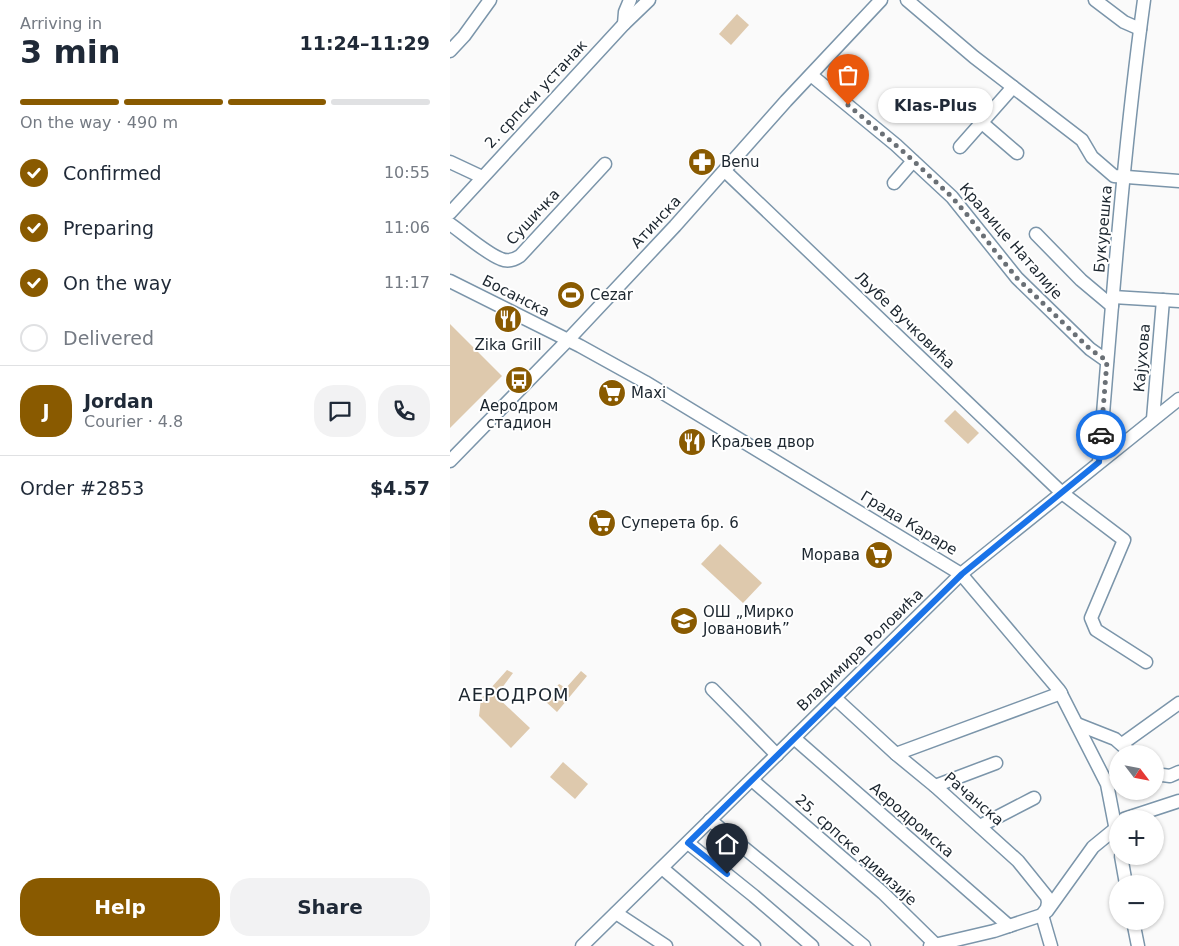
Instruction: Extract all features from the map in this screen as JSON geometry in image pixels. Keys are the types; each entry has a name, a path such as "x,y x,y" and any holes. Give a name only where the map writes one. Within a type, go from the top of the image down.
{"street":[{"path":"450,51 464,36 490,0"},
{"path":"624,24 625,12 630,0"},
{"name":"2. српски устанак","path":"450,213 624,24 649,0"},
{"name":"Атинска","path":"450,461 568,340 881,0"},
{"path":"908,0 974,56 1082,140 1092,157 1114,176 1179,181"},
{"path":"1095,0 1124,22 1140,29"},
{"name":"Букурешка","path":"1099,462 1124,178 1144,0"},
{"name":"Краљице Наталије","path":"811,75 914,161 960,206 1017,278 1090,349 1107,361"},
{"path":"960,147 1013,87"},
{"path":"981,122 1017,153"},
{"path":"894,182 914,161"},
{"path":"450,162 482,177"},
{"name":"Сушичка","path":"450,224 500,259 516,260 605,164"},
{"name":"Љубе Вучковића","path":"725,171 1062,493 1124,540 1091,618 1096,630 1146,662"},
{"path":"1036,234 1081,280 1113,301 1179,301"},
{"name":"Босанска","path":"450,281 568,340"},
{"name":"Кајухова","path":"1153,419 1163,300"},
{"name":"Града Караре","path":"568,340 645,382 962,574 1061,693 1107,784 1114,810"},
{"name":"Владимира Роловића","path":"589,944 616,913 962,574 1099,462 1179,400"},
{"path":"712,689 778,755"},
{"path":"896,754 1061,693"},
{"name":"Рачанска","path":"835,698 1018,861 1047,897 1047,908 1042,915 1050,946"},
{"path":"1077,724 1115,738 1122,744 1179,703"},
{"name":"Аеродромска","path":"794,738 1009,926"},
{"path":"935,786 996,764"},
{"path":"1164,775 1170,776 1179,772"},
{"name":"25. српске дивизије","path":"752,780 883,893 934,945"},
{"path":"980,826 1034,798"},
{"path":"1157,810 1179,801"},
{"path":"710,820 864,946"},
{"path":"934,945 967,942 1047,912 1094,847 1109,834"},
{"path":"688,843 812,946"},
{"path":"662,868 754,946"},
{"path":"616,913 666,946"},
{"path":"1135,930 1138,946"}],"shaded area":[{"path":"737,14 749,25 731,45 719,34"},
{"path":"450,324 502,376 450,428"},
{"path":"955,410 979,433 968,444 944,421"},
{"path":"720,544 762,583 743,603 701,564"},
{"path":"507,670 513,673 496,696 530,728 511,748 479,716 481,699"},
{"path":"581,671 587,676 557,712 545,701 559,684 566,688"},
{"path":"563,762 588,784 575,799 550,777"}],"way so far":[{"path":"848,105 905,153 952,197 1017,278 1090,349 1107,361 1101,435"}],"place":[{"name":"Klas-Plus","path":"848,105"},
{"name":"Benu","path":"702,162"},
{"name":"Cezar","path":"571,295"},
{"name":"Zika Grill","path":"508,319"},
{"name":"Аеродром стадион","path":"519,380"},
{"name":"Maxi","path":"612,393"},
{"name":"Краљев двор","path":"692,442"},
{"name":"Суперета бр. 6","path":"602,523"},
{"name":"Морава","path":"879,555"},
{"name":"ОШ „Мирко Јовановић”","path":"684,621"}],"district":[{"name":"АЕРОДРОМ","path":"514,694"}],"route":[{"path":"727,874 688,843 962,574 1099,462 1101,435"}]}
